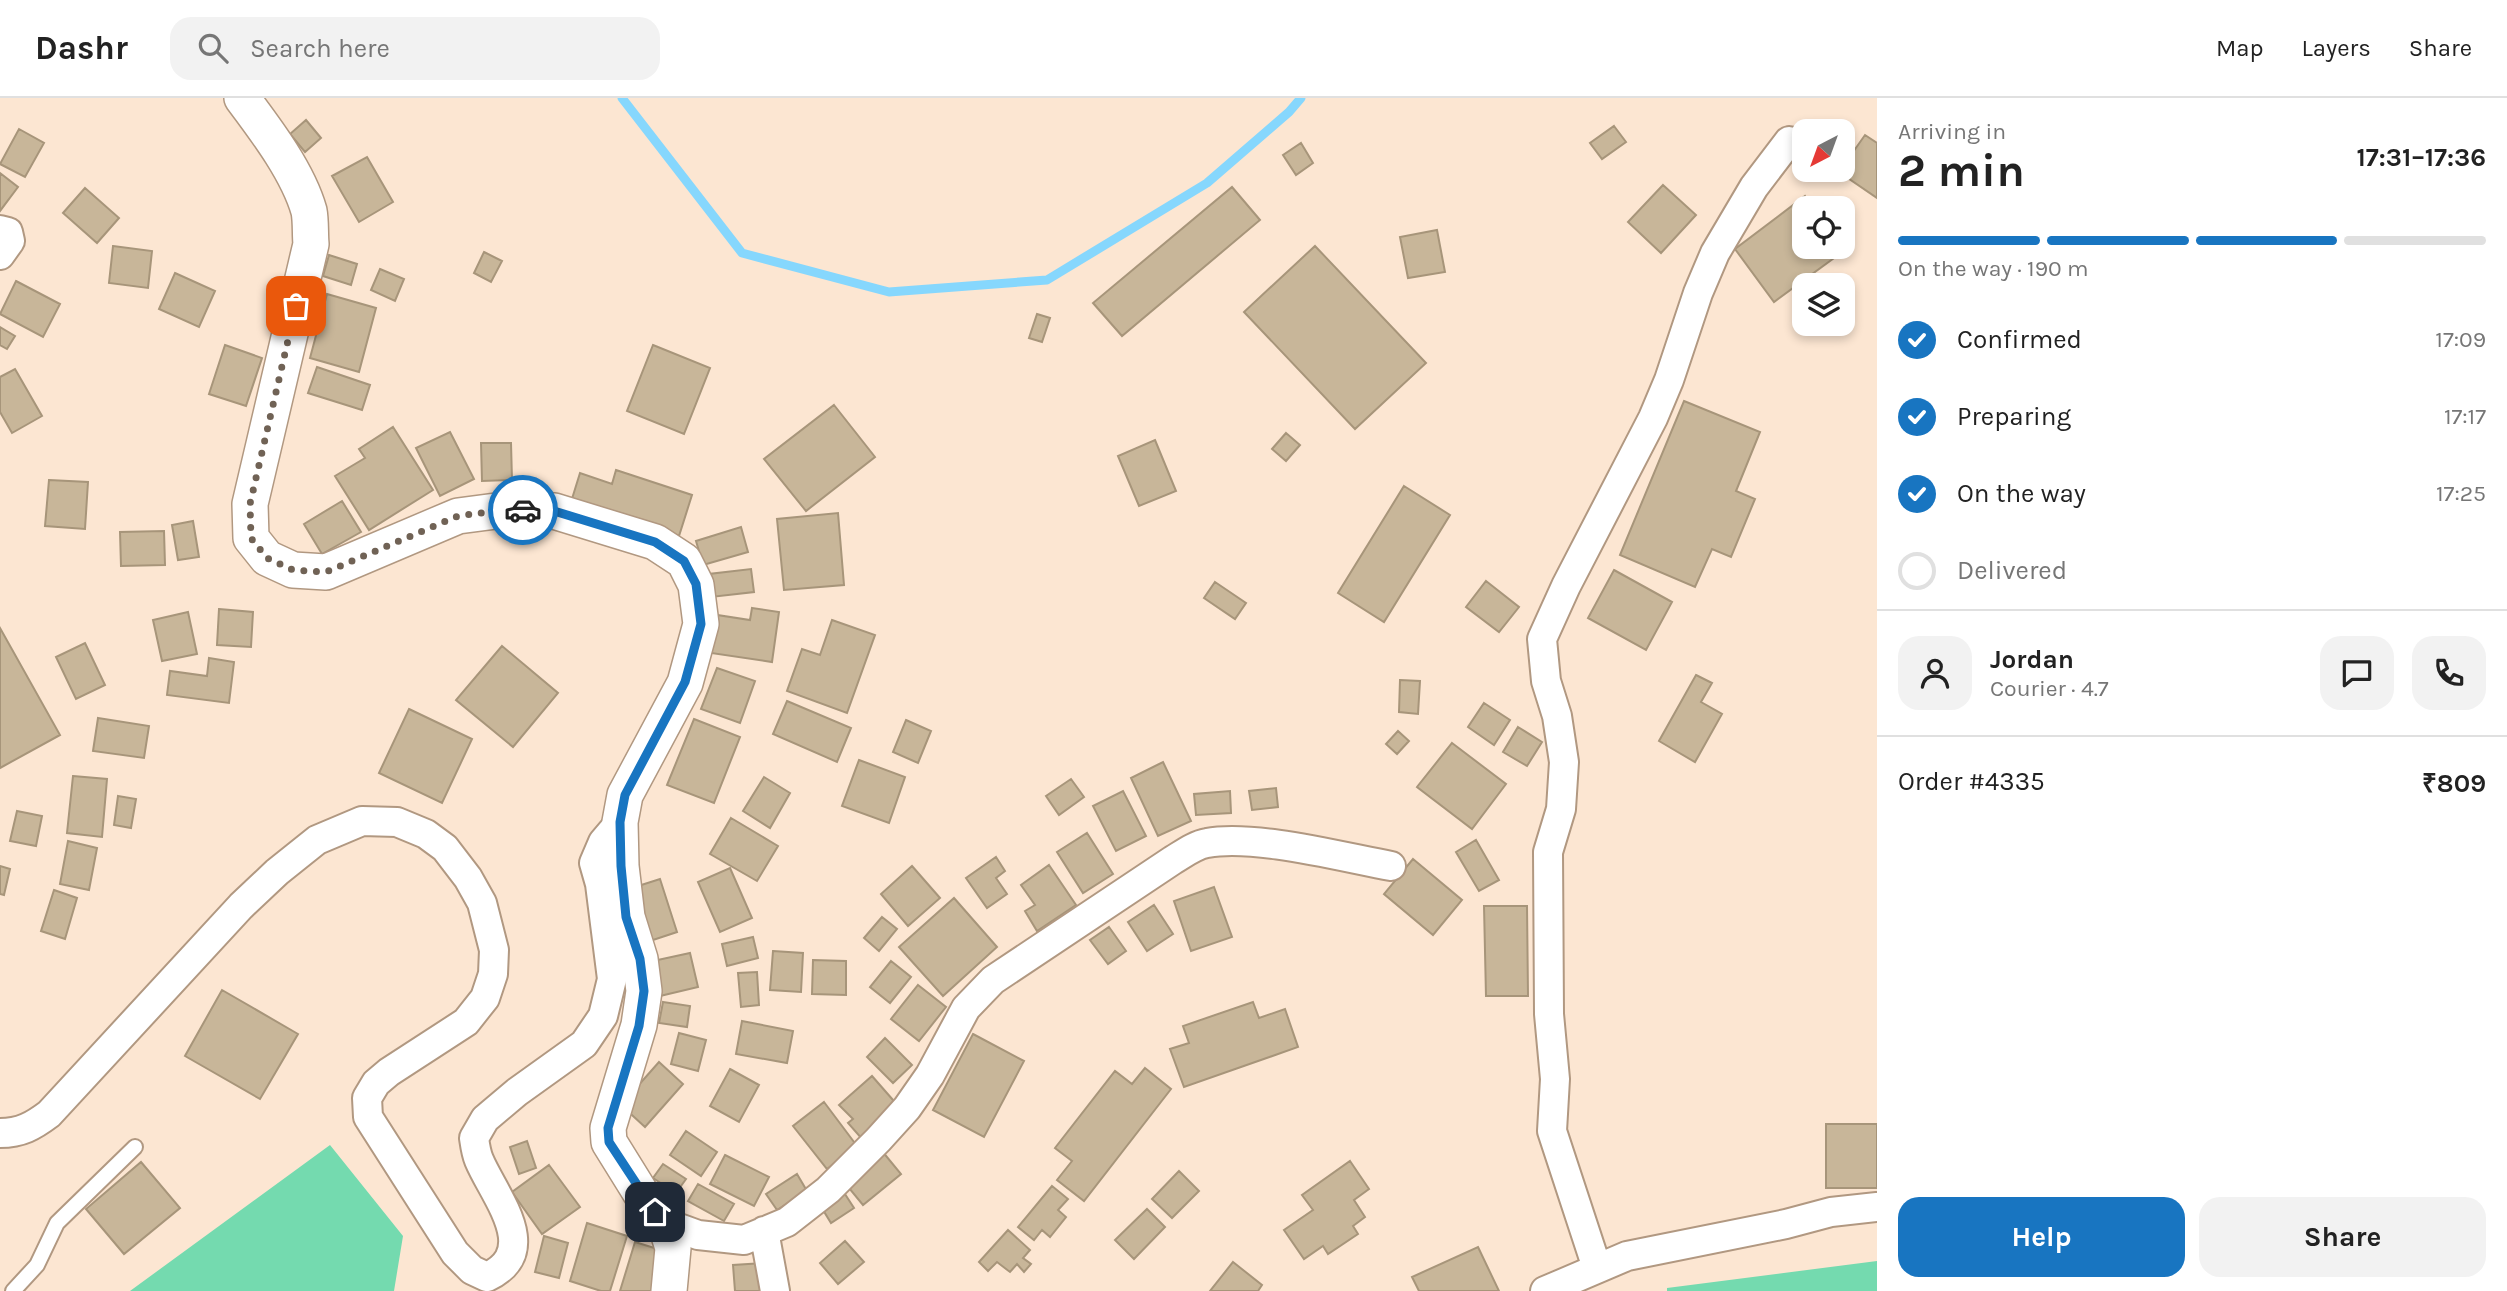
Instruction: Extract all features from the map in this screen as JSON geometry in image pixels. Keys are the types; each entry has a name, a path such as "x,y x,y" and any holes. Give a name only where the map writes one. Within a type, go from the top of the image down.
{"street":[{"path":"242,98 268,132 294,177 309,212 311,244 250,504 251,538 267,558 293,570 326,572 458,516 522,509 554,511 655,542 684,561 696,584 701,624 685,682 625,795 620,822 626,917 640,959 644,991 639,1026 608,1128 609,1142 645,1200 665,1223 673,1248 669,1291"},
{"path":"1597,1268 1552,1131 1555,1079 1549,1014 1548,852 1561,809 1564,762 1557,716 1546,681 1542,639 1566,586 1653,418 1714,253 1754,187 1789,141"},
{"path":"0,230 8,232 10,241 0,255"},
{"path":"0,1133 31,1128 49,1114 241,906 317,840 362,821 397,822 426,834 445,849 468,877 482,903 494,950 493,974 485,998 466,1022 376,1083 367,1098 368,1117 455,1253 472,1270 487,1276 500,1271 512,1256 515,1237 478,1157 474,1138 485,1119 517,1092 584,1044 603,1016 612,979 600,884 594,863 603,842 620,822"},
{"path":"665,1223 698,1235 744,1240 787,1222 828,1190 907,1108 930,1074 966,1009 993,981 1173,860 1203,844 1224,840 1276,845 1391,866"},
{"path":"1545,1291 1627,1256 1786,1224 1830,1212 1877,1207"},
{"path":"764,1231 775,1291"}],"lane":[{"path":"13,1291 37,1265 57,1223 135,1147"}],"green space":[{"path":"330,1145 403,1236 394,1291 130,1291"},
{"path":"1877,1261 1877,1291 1667,1291 1667,1288"}],"building":[{"path":"306,120 321,138 305,152 290,134"},
{"path":"1614,126 1626,142 1602,159 1590,143"},
{"path":"19,129 44,143 25,177 0,164"},
{"path":"1865,135 1877,143 1877,198 1854,182 1855,149"},
{"path":"1301,143 1313,163 1296,175 1283,155"},
{"path":"367,157 393,202 359,222 332,176"},
{"path":"0,173 18,187 0,211"},
{"path":"1663,185 1696,215 1661,253 1628,222"},
{"path":"1232,187 1260,220 1122,336 1093,303"},
{"path":"85,188 119,218 97,243 63,213"},
{"path":"1792,206 1792,259 1833,259 1814,273 1792,273 1792,289 1774,302 1735,249"},
{"path":"1437,230 1445,272 1408,278 1400,237"},
{"path":"113,246 152,251 148,288 109,283"},
{"path":"1315,246 1426,363 1355,429 1244,312"},
{"path":"484,252 502,261 491,282 474,273"},
{"path":"329,255 357,264 351,285 323,276"},
{"path":"380,269 404,279 395,301 371,290"},
{"path":"175,273 215,291 199,327 159,309"},
{"path":"16,281 60,304 43,337 0,314"},
{"path":"327,294 376,308 359,372 310,358"},
{"path":"1037,314 1050,318 1042,342 1029,338"},
{"path":"0,327 15,336 7,349 0,345"},
{"path":"225,345 262,358 246,406 209,394"},
{"path":"653,345 710,368 684,434 627,411"},
{"path":"317,367 370,385 362,410 308,393"},
{"path":"15,369 42,416 12,433 0,412 0,377"},
{"path":"1684,401 1760,432 1736,491 1755,499 1731,557 1712,549 1695,587 1620,555"},
{"path":"834,405 875,457 806,511 764,459"},
{"path":"393,427 433,490 369,530 335,476 365,458 359,449"},
{"path":"450,432 474,479 440,496 416,448"},
{"path":"1286,433 1300,445 1286,461 1272,449"},
{"path":"1155,440 1176,491 1139,506 1118,456"},
{"path":"481,443 511,443 512,480 482,481"},
{"path":"616,470 692,495 679,536 571,502 580,473 612,484"},
{"path":"49,480 88,482 85,529 45,526"},
{"path":"1404,486 1450,515 1384,622 1338,593"},
{"path":"342,501 361,532 322,554 304,524"},
{"path":"838,513 844,585 784,590 777,519"},
{"path":"193,521 199,557 178,560 172,525"},
{"path":"741,527 748,552 703,565 696,541"},
{"path":"164,531 165,565 121,566 120,532"},
{"path":"751,569 754,592 711,597 709,574"},
{"path":"1614,570 1672,602 1646,650 1588,618"},
{"path":"1486,581 1519,607 1499,632 1466,607"},
{"path":"1215,582 1246,603 1235,619 1204,598"},
{"path":"752,608 779,612 772,662 711,653 717,615 750,620"},
{"path":"219,609 253,612 251,647 217,645"},
{"path":"188,612 197,654 162,661 153,620"},
{"path":"832,620 875,635 847,713 787,691 802,649 820,655"},
{"path":"0,628 60,735 0,768"},
{"path":"85,643 105,685 76,699 56,657"},
{"path":"502,646 558,693 513,747 456,700"},
{"path":"209,658 234,662 229,703 167,695 170,671 207,676"},
{"path":"717,668 755,681 740,723 701,709"},
{"path":"1696,675 1712,683 1701,702 1722,714 1695,762 1659,741"},
{"path":"1400,680 1420,681 1418,714 1399,712"},
{"path":"787,701 851,728 837,762 773,734"},
{"path":"1484,703 1510,720 1494,745 1468,727"},
{"path":"409,709 472,739 442,803 379,773"},
{"path":"98,718 149,726 144,758 93,751"},
{"path":"694,719 740,737 714,803 667,785"},
{"path":"906,720 931,731 918,763 893,752"},
{"path":"1518,727 1542,742 1527,766 1503,752"},
{"path":"1398,731 1409,741 1397,754 1386,744"},
{"path":"1452,743 1506,784 1472,829 1417,787"},
{"path":"859,760 905,777 889,823 842,806"},
{"path":"1163,762 1191,821 1158,836 1131,778"},
{"path":"73,776 107,779 102,837 67,833"},
{"path":"764,777 790,793 770,828 743,811"},
{"path":"1071,779 1084,797 1059,815 1046,796"},
{"path":"1276,788 1278,807 1252,810 1249,791"},
{"path":"1123,791 1146,836 1116,851 1093,806"},
{"path":"1230,791 1231,813 1196,815 1194,794"},
{"path":"118,796 136,799 131,828 114,825"},
{"path":"17,811 42,816 36,846 10,841"},
{"path":"731,818 778,846 757,881 710,854"},
{"path":"1087,833 1113,874 1083,893 1057,852"},
{"path":"1476,840 1499,880 1479,891 1456,852"},
{"path":"68,841 97,848 89,890 60,884"},
{"path":"996,857 1005,871 996,878 1007,894 987,908 966,878"},
{"path":"1413,859 1462,900 1433,935 1384,894"},
{"path":"1049,865 1076,905 1037,931 1025,911 1035,905 1021,885"},
{"path":"0,866 10,869 4,895 0,894"},
{"path":"912,866 940,898 908,926 881,894"},
{"path":"730,868 752,918 720,932 698,882"},
{"path":"660,879 677,932 650,941 632,888"},
{"path":"1214,887 1232,937 1191,951 1174,901"},
{"path":"54,890 77,898 65,939 41,931"},
{"path":"954,898 997,947 943,996 899,947"},
{"path":"1154,905 1173,934 1147,951 1128,922"},
{"path":"1484,906 1527,906 1528,996 1486,996"},
{"path":"882,917 897,929 879,951 864,938"},
{"path":"1109,927 1126,951 1108,964 1090,940"},
{"path":"753,937 758,958 727,966 722,944"},
{"path":"773,951 803,953 801,992 770,990"},
{"path":"690,953 698,987 660,996 653,961"},
{"path":"813,960 846,961 846,995 812,994"},
{"path":"891,961 911,977 890,1003 870,987"},
{"path":"757,972 759,1005 741,1007 738,973"},
{"path":"918,985 946,1007 919,1041 891,1019"},
{"path":"222,990 298,1034 260,1099 185,1056"},
{"path":"663,1002 690,1006 687,1027 659,1023"},
{"path":"1253,1002 1259,1018 1285,1009 1298,1047 1184,1087 1170,1049 1189,1043 1183,1026"},
{"path":"742,1021 793,1031 787,1063 736,1054"},
{"path":"679,1033 706,1040 698,1071 671,1064"},
{"path":"973,1034 1024,1061 984,1137 933,1110"},
{"path":"885,1038 912,1065 893,1083 867,1057"},
{"path":"659,1062 683,1084 645,1127 621,1105"},
{"path":"1145,1068 1171,1089 1084,1201 1057,1180 1072,1161 1055,1148 1115,1071 1132,1084"},
{"path":"730,1069 759,1085 739,1122 710,1106"},
{"path":"872,1076 900,1108 863,1140 848,1123 853,1119 839,1105"},
{"path":"824,1102 857,1146 827,1169 793,1126"},
{"path":"1826,1124 1877,1124 1877,1188 1826,1188"},
{"path":"686,1131 717,1152 701,1176 670,1155"},
{"path":"527,1141 536,1168 519,1174 510,1147"},
{"path":"882,1151 901,1174 863,1205 844,1182"},
{"path":"725,1155 769,1177 754,1206 710,1184"},
{"path":"1350,1161 1369,1189 1354,1200 1365,1217 1353,1226 1358,1234 1328,1254 1323,1246 1304,1259 1284,1230 1313,1210 1302,1195"},
{"path":"141,1162 180,1208 124,1254 86,1209"},
{"path":"663,1164 686,1179 676,1193 653,1178"},
{"path":"549,1165 580,1207 542,1234 512,1192"},
{"path":"1179,1171 1199,1191 1172,1218 1152,1199"},
{"path":"797,1174 807,1191 777,1210 766,1194"},
{"path":"698,1184 734,1204 724,1221 688,1201"},
{"path":"1052,1186 1068,1199 1058,1210 1066,1217 1050,1237 1042,1230 1034,1240 1018,1227"},
{"path":"843,1191 854,1208 831,1223 820,1205"},
{"path":"1147,1209 1165,1227 1134,1259 1115,1240"},
{"path":"587,1223 627,1236 610,1291 601,1291 570,1281"},
{"path":"1008,1230 1030,1250 1023,1258 1031,1264 1024,1272 1017,1264 1010,1272 997,1262 988,1271 979,1262"},
{"path":"544,1236 568,1243 559,1278 535,1272"},
{"path":"845,1241 864,1262 838,1284 820,1263"},
{"path":"635,1242 667,1252 654,1291 620,1291"},
{"path":"1478,1247 1499,1291 1419,1291 1412,1277"},
{"path":"1233,1262 1262,1285 1258,1291 1210,1291"},
{"path":"764,1263 766,1291 735,1291 733,1265"}],"waterway":[{"path":"622,98 742,253 889,292 1047,280 1207,183 1289,112 1301,98"}],"way so far":[{"path":"296,306 250,504 251,538 267,558 293,570 326,572 458,516 523,510"}],"route":[{"path":"523,510 554,511 655,542 684,561 696,584 701,624 685,682 625,795 620,822 626,917 640,959 644,991 639,1026 608,1128 609,1142 655,1212"}]}
